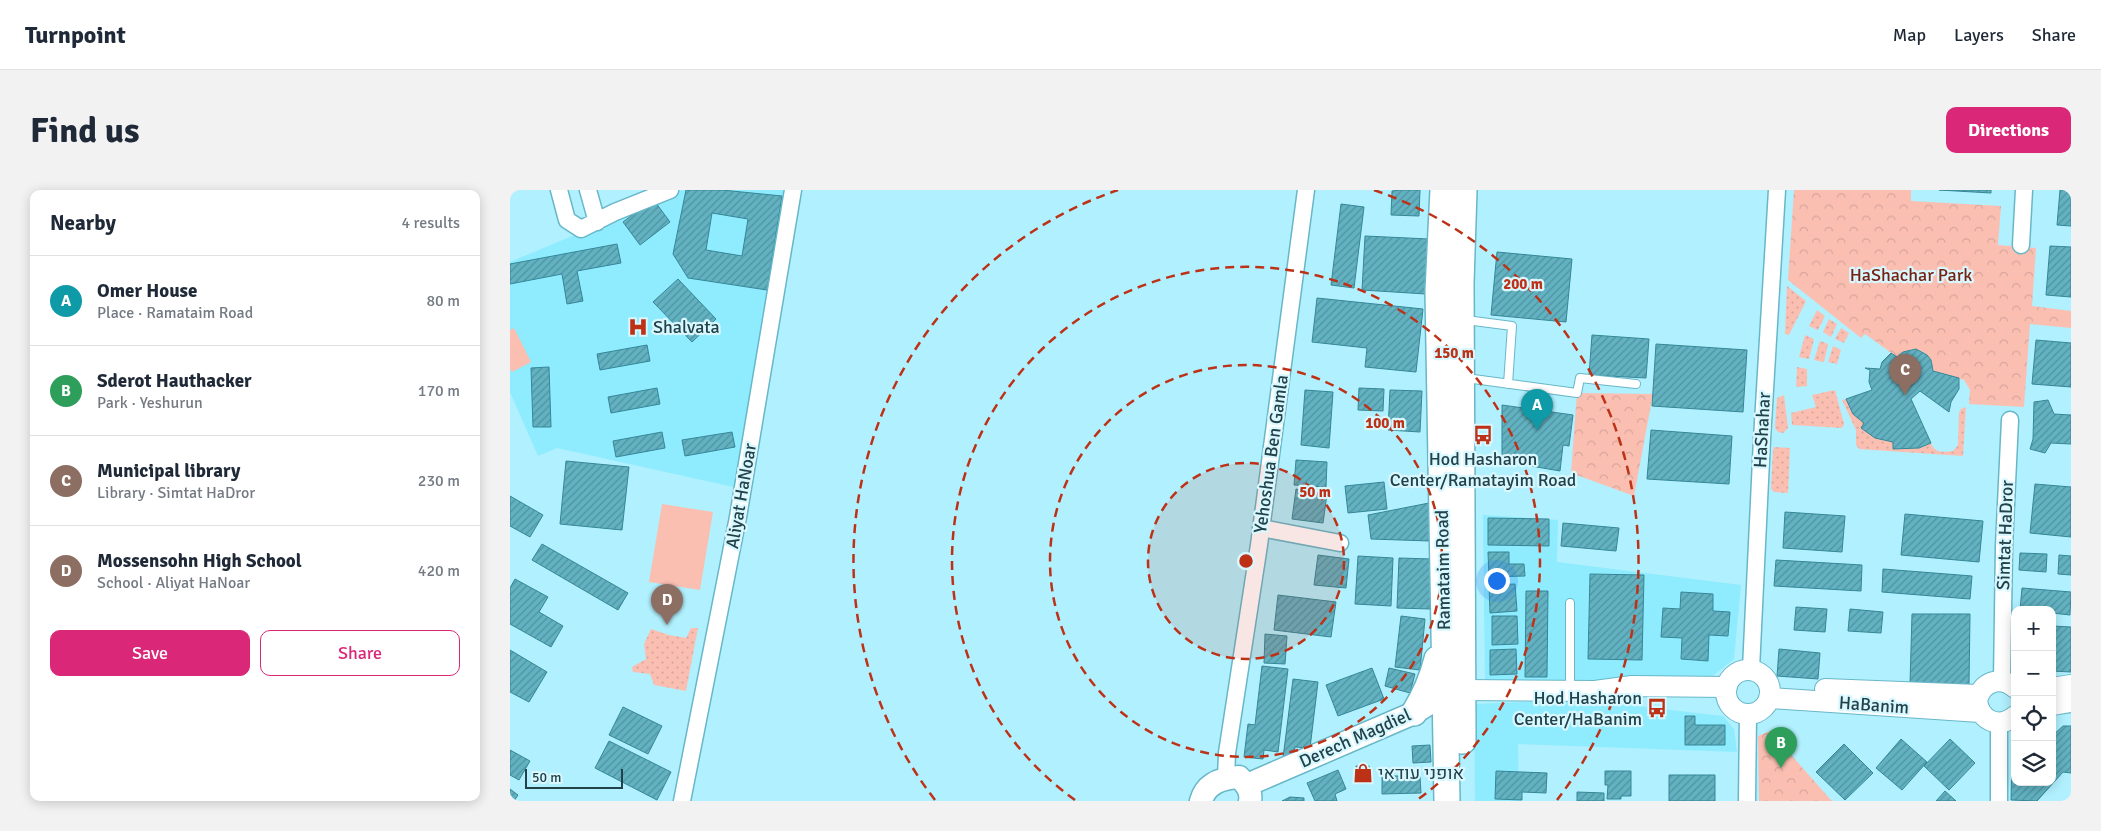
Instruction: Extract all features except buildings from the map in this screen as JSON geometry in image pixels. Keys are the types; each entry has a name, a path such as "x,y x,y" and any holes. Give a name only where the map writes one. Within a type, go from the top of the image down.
{"main road":[{"name":"Ramataim Road","path":"1443,190 1438,291 1444,632 1454,691 1463,801"},
{"name":"Ramataim Road","path":"1447,801 1445,740 1454,691 1462,378 1461,320 1464,190"},
{"path":"1414,713 1426,693 1433,676 1444,632"},
{"name":"Derech Magdiel","path":"1201,801 1204,791 1208,786 1241,788 1414,713 1454,691"},
{"path":"1414,713 1428,710 1439,722 1445,740"}],"street":[{"path":"559,190 566,220 581,229 615,212 670,190"},
{"path":"588,190 597,222"},
{"name":"Aliyat HaNoar","path":"682,801 738,517 793,190"},
{"name":"Yehoshua Ben Gamla","path":"1241,788 1227,753 1261,528 1306,190"},
{"name":"HaShahar","path":"1751,670 1762,438 1777,190"},
{"path":"2021,245 2024,190"},
{"name":"Simtat HaDror","path":"2008,684 2004,546 2010,420"},
{"path":"1261,528 1340,543"},
{"path":"1751,670 1763,675 1770,692 1762,710 1756,714 1736,711 1727,694 1730,678 1736,673 1751,670"},
{"path":"1999,801 2007,720 1988,720 1979,704 1987,684 2008,684"},
{"path":"2056,687 2071,685"},
{"path":"1454,691 1595,691 1632,686 1727,694"},
{"name":"HaBanim","path":"1770,692 1979,704"},
{"path":"2056,704 2071,702"},
{"path":"1747,801 1748,714"}],"lane":[{"path":"1461,320 1512,326 1508,384"},
{"path":"1462,378 1577,393 1580,378 1636,384"},
{"path":"1570,603 1570,691"}],"shaded area":[{"name":"Shalvata","path":"682,190 789,190 738,488 557,448 538,456 510,392 510,262"},
{"path":"1483,515 1558,520 1557,562 1741,585 1734,659 1710,678 1485,682"},
{"path":"1583,700 1723,716 1734,729 1737,752 1518,744 1519,801 1475,801 1474,704"}],"green space":[{"name":"HaShachar Park","path":"1794,190 1911,190 1911,201 2001,206 1998,245 2036,248 2032,306 2071,311 2071,328 2030,324 2024,407 1969,404 1970,390 1964,380 1933,371 1929,358 1920,351 1909,350 1897,357 1865,334 1861,338 1788,280"},
{"path":"1787,286 1806,301 1789,335 1785,334"},
{"path":"1817,310 1825,316 1818,330 1809,326"},
{"path":"1829,319 1837,324 1831,337 1823,332"},
{"path":"514,328 531,362 512,372 510,369 510,330"},
{"path":"1841,328 1849,333 1844,343 1835,339"},
{"path":"1805,335 1814,339 1809,359 1799,357"},
{"path":"1820,341 1828,344 1824,362 1814,360"},
{"path":"1833,346 1841,350 1837,364 1828,362"},
{"path":"1797,367 1807,369 1807,386 1796,387"},
{"path":"1835,390 1844,424 1842,428 1792,425 1791,413 1816,407 1812,395"},
{"path":"1577,393 1653,394 1634,496 1571,473"},
{"path":"1784,395 1788,428 1783,433 1778,432 1775,428 1777,398"},
{"path":"1846,399 1853,414 1864,423 1862,428 1875,438 1893,442 1893,449 1919,448 1931,443 1937,451 1953,451 1958,445 1959,413 1961,409 1966,407 1963,456 1859,449 1856,445 1856,430 1842,400"},
{"path":"1774,447 1790,448 1788,493 1774,492 1771,489"},
{"path":"662,504 713,512 700,590 649,582"},
{"path":"691,628 698,628 686,691 654,685 650,674 633,672 632,667 646,659 644,644 651,629 686,638"},
{"path":"1770,731 1833,801 1759,801 1758,736"}],"place":[{"name":"Shalvata","path":"638,327"},
{"name":"Municipal library","path":"1905,395"},
{"name":"Omer House","path":"1537,430"},
{"name":"Hod Hasharon Center/Ramatayim Road","path":"1483,435"},
{"name":"Mossensohn High School","path":"667,625"},
{"name":"Hod Hasharon Center/HaBanim","path":"1657,708"},
{"name":"Sderot Hauthacker","path":"1781,768"},
{"name":"אופני עודאי","path":"1363,773"}]}
